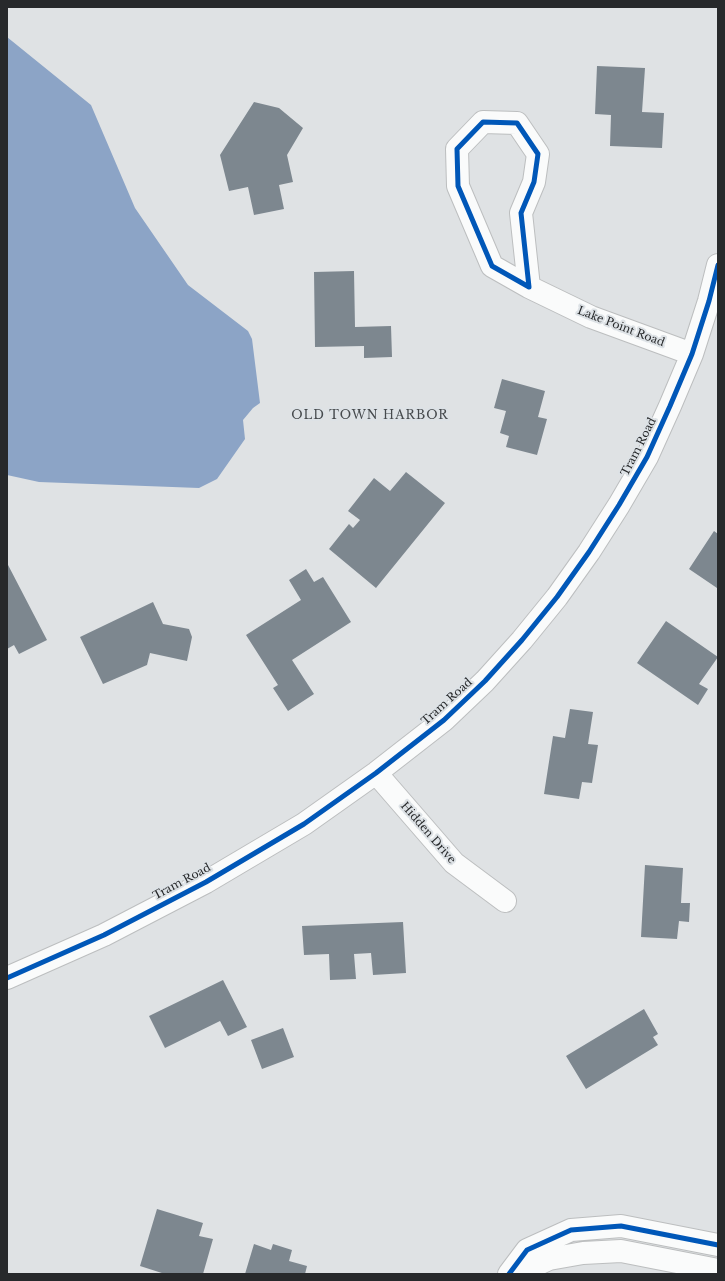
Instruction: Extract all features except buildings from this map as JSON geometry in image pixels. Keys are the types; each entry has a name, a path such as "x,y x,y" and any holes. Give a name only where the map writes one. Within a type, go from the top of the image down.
{"street":[{"name":"Lake Point Road","path":"529,287 521,213 534,182 538,154 517,123 483,122 457,149 458,186 492,266 529,287 591,318 692,354"},
{"name":"Tram Road","path":"7,978 104,935 206,882 304,824 376,773 444,720 485,681 522,640 557,597 589,552 647,457 692,354 709,301 718,265"},
{"name":"Hidden Drive","path":"376,773 454,863 505,901"},
{"path":"509,1274 527,1250 571,1230 621,1226 718,1244"},
{"path":"517,1274 549,1259 583,1253 621,1251 718,1270"}],"water":[{"path":"7,37 91,105 135,208 188,285 248,331 252,339 260,403 253,408 243,420 245,439 217,479 199,488 39,482 7,475"}],"cycle path":[{"path":"483,122 517,123 538,154 534,182 521,213 529,287 492,266 458,186 457,149 483,122"},
{"path":"7,978 104,935 206,882 304,824 376,773 444,720 485,681 522,640 557,597 589,552 647,457 692,354 709,301 718,265"},
{"path":"509,1274 527,1250 571,1230 621,1226 718,1245"}],"district":[{"name":"OLD TOWN HARBOR","path":"370,416"}]}
